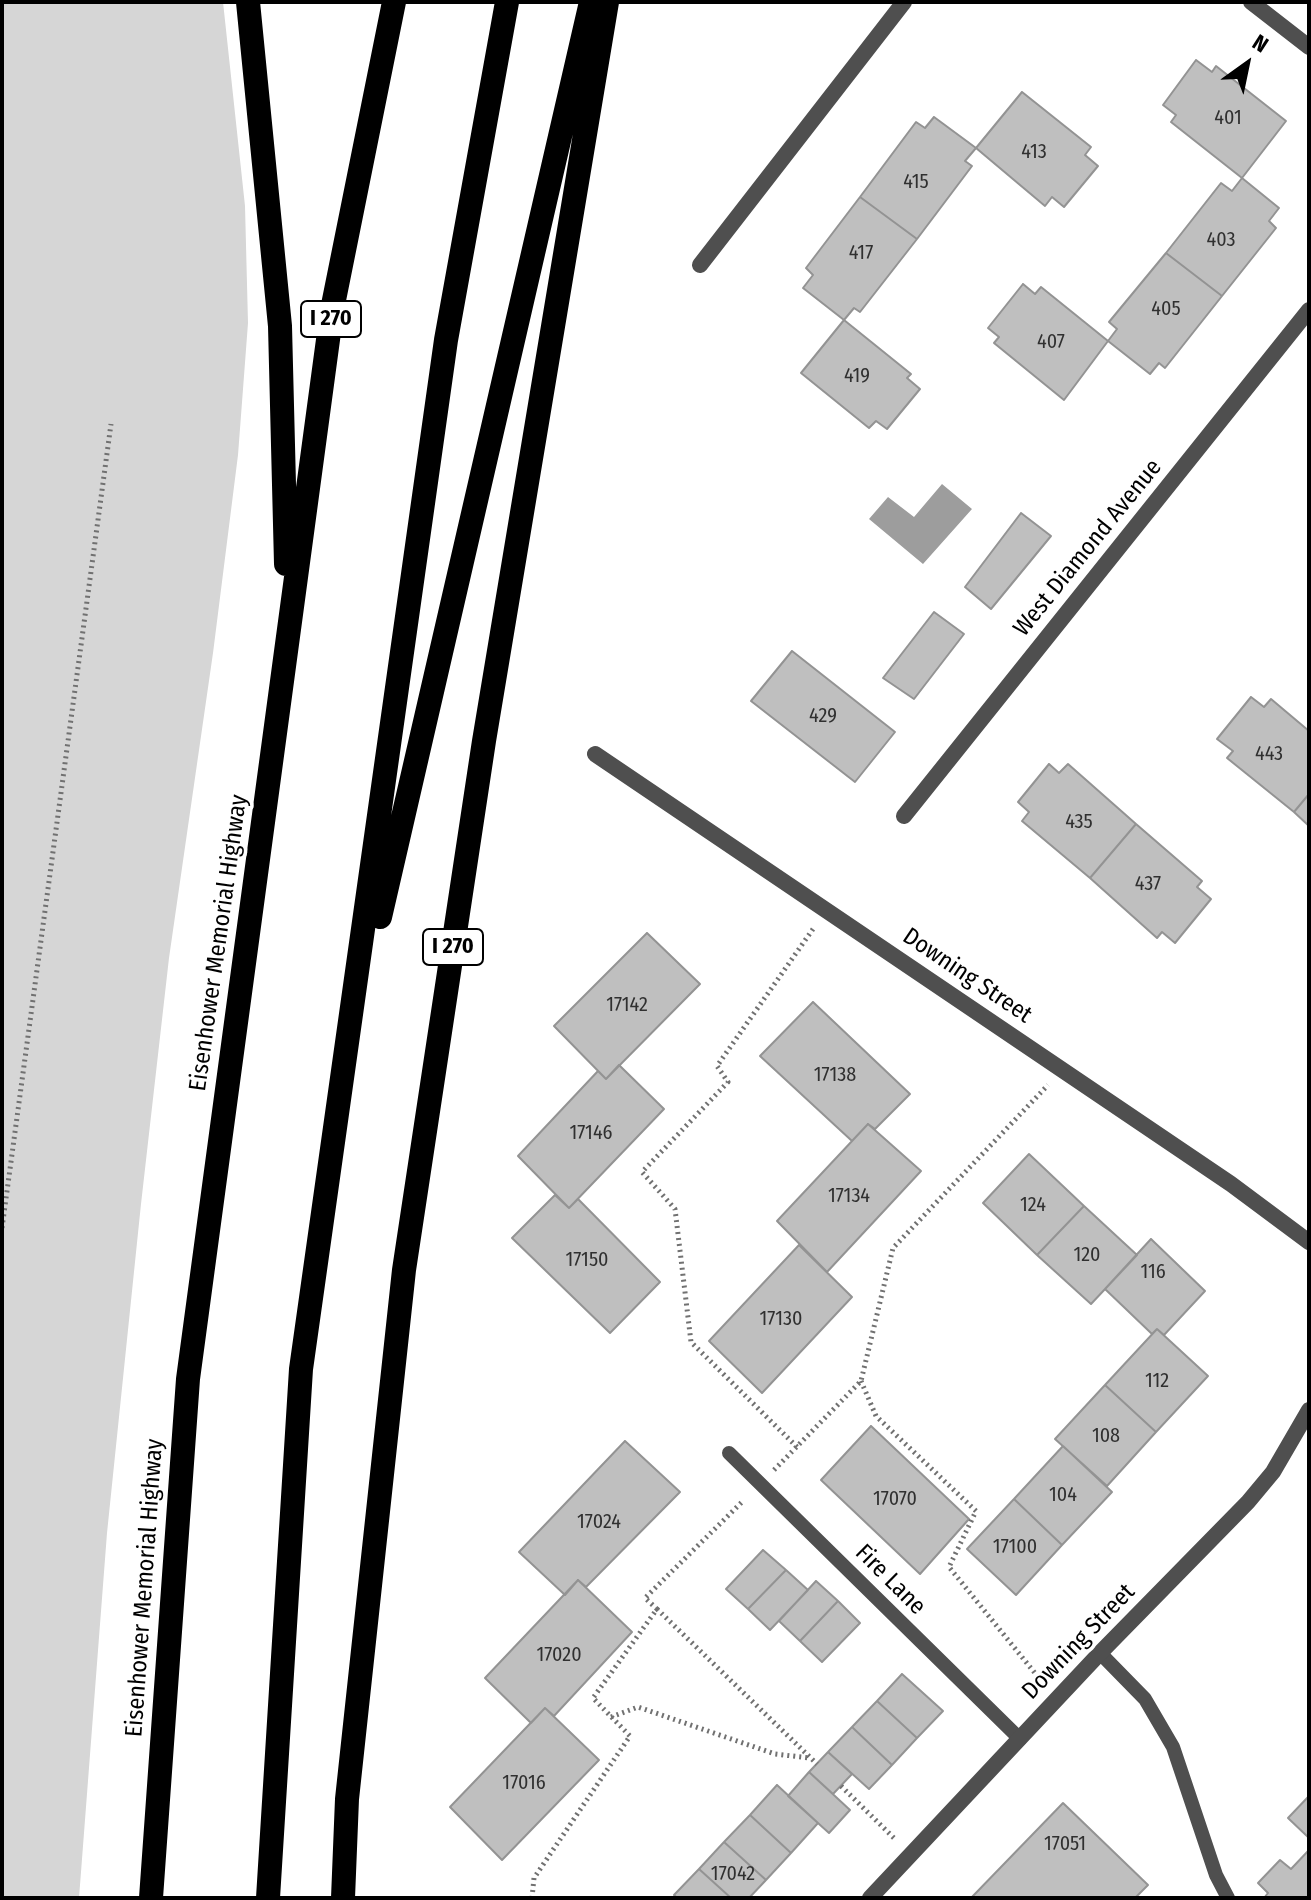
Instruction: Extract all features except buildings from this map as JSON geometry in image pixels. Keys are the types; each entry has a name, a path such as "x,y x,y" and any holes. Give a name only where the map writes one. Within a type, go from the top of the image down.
{"highway":[{"path":"248,2 280,326 288,638"},
{"name":"Eisenhower Memorial Highway","path":"151,1898 188,1379 332,310 394,2"},
{"path":"268,1898 301,1369 446,340 507,2"},
{"path":"346,1063 591,2"},
{"name":"I 270","path":"343,1898 347,1799 404,1270 484,741 607,2"}],"street":[{"path":"700,265 904,2"},
{"path":"1251,2 1309,47"},
{"name":"West Diamond Avenue","path":"904,816 1309,310"},
{"name":"Downing Street","path":"595,754 1231,1184 1309,1242"},
{"name":"Downing Street","path":"870,1898 1100,1653 1248,1502 1273,1472 1309,1410"}],"lane":[{"name":"Fire Lane","path":"729,1453 1020,1739"},
{"path":"1100,1653 1145,1699 1173,1747 1216,1875 1228,1898"}],"path":[{"path":"2,1228 111,424"},
{"path":"797,1447 691,1342 675,1209 642,1172 728,1082 717,1066 826,910"},
{"path":"817,1764 645,1598 861,1381 893,1248 1062,1069"},
{"path":"861,1381 876,1416 976,1511 949,1567 1057,1699"},
{"path":"532,1898 534,1878 630,1736 593,1698 657,1609"},
{"path":"611,1717 638,1707 775,1754 811,1758"},
{"path":"841,1786 912,1854"}],"shaded area":[{"path":"2,2 223,2 245,206 248,323 238,455 169,958 141,1204 107,1533 79,1898 2,1898"},
{"path":"942,484 972,509 923,564 869,519 888,497 914,517"}]}
